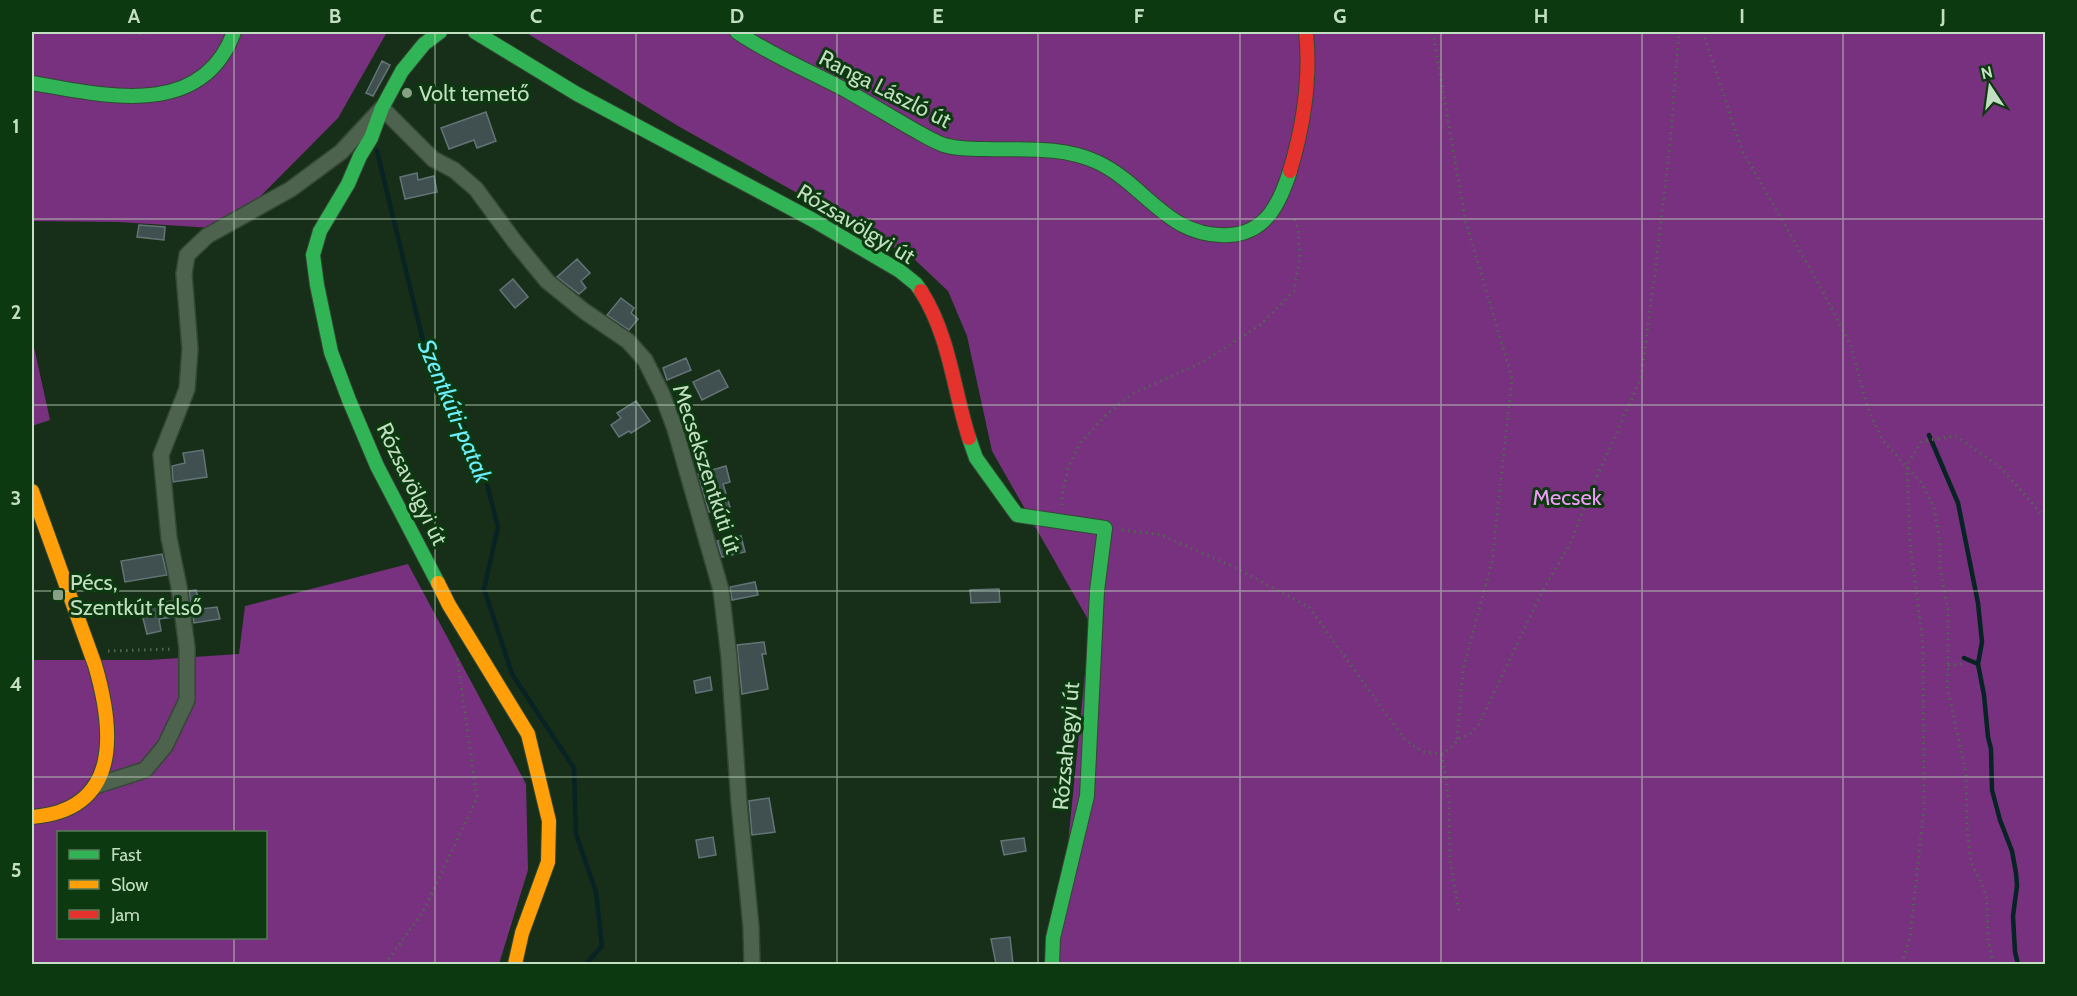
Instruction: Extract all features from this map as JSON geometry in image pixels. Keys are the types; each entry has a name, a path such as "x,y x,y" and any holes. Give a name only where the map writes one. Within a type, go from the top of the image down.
{"street":[{"path":"32,83 106,94 142,96 166,94 184,89 209,72 231,42 234,32"},
{"name":"Rózsavölgyi út","path":"440,32 424,44 402,71 382,108 371,138 348,184 320,231 313,255 317,285 332,352 349,400 377,466 449,605 528,734 549,821 548,862 522,933 515,964"},
{"name":"Rózsavölgyi út","path":"475,32 577,94 813,220 900,271 916,284 928,303 945,342 962,416 976,458 1017,515 1105,528"},
{"name":"Ranga László út","path":"737,32 788,63 845,90 944,146 963,149 1064,152 1086,158 1121,176 1176,223 1216,236 1235,235 1254,228 1267,219 1285,188 1293,165 1301,124 1307,65 1306,32"},
{"path":"95,786 145,770 165,746 188,700 187,648 179,587 169,538 160,455 187,389 190,349 184,274 188,255 207,236 291,189 341,152 382,108"},
{"name":"Mecsekszentkúti út","path":"382,108 433,159 454,170 476,189 515,242 548,280 584,311 628,341 645,360 662,394 675,429 721,590 729,657 752,964"},
{"path":"32,491 98,678 107,713 109,737 107,760 95,786 79,804 57,814 32,817"},
{"name":"Rózsahegyi út","path":"1052,964 1053,938 1087,796 1097,591 1105,528"}],"path":[{"path":"115,32 143,34 151,32"},
{"path":"1105,528 1161,535 1234,567 1309,607 1405,740 1423,752 1442,754 1455,744 1462,669 1492,562 1512,378 1465,219 1434,32"},
{"path":"1457,740 1470,734 1479,724 1543,590 1571,542 1591,490 1641,378 1658,257 1679,32"},
{"path":"1703,32 1742,150 1821,288 1851,346 1868,409 1883,441 1920,481 1934,507 1940,543 1940,568 1948,610 1947,686 1966,773 1967,827 1971,863 1982,883 1987,899 1988,938 1993,964"},
{"path":"1061,522 1062,496 1068,468 1080,443 1107,414 1132,394 1201,363 1259,326 1294,291 1300,256 1298,229 1285,188"},
{"path":"1902,964 1910,936 1924,809 1923,644 1910,543 1907,465 1922,441 1956,436 1999,466 2046,519"},
{"path":"100,651 187,648"},
{"path":"385,964 423,912 477,798 456,651"},
{"path":"1948,665 1965,662"},
{"path":"1442,754 1449,802 1450,860 1458,912"}],"green space":[{"path":"32,32 387,32 338,118 228,229 119,222 32,221"},
{"name":"Mecsek","path":"525,32 2045,32 2045,964 1056,964 1090,623 992,451 967,336 948,291 913,258 678,126"},
{"path":"32,338 50,420 32,426"},
{"path":"408,564 526,784 528,870 499,964 32,964 32,660 149,660 239,654 245,606"}],"building":[{"path":"382,61 390,65 373,96 366,93"},
{"path":"486,112 496,141 477,148 474,140 449,149 441,128"},
{"path":"417,173 418,180 434,176 437,192 405,199 400,177"},
{"path":"139,225 165,227 164,240 137,237"},
{"path":"577,259 590,273 581,281 586,288 579,294 557,277"},
{"path":"513,279 528,297 515,308 500,290"},
{"path":"621,298 634,308 631,313 638,319 629,330 607,315"},
{"path":"686,358 691,370 667,380 663,368"},
{"path":"719,370 728,387 702,400 693,382"},
{"path":"636,401 650,421 631,433 629,431 619,437 611,425 621,418 617,413"},
{"path":"203,450 207,477 173,482 172,466 185,463 183,453"},
{"path":"726,466 730,482 723,484 730,507 709,512 698,474"},
{"path":"741,536 745,552 722,557 717,541"},
{"path":"162,554 167,575 125,582 121,561"},
{"path":"755,582 758,595 732,600 730,587"},
{"path":"999,589 1000,602 971,603 970,590"},
{"path":"196,590 201,609 217,607 220,619 194,623 189,591"},
{"path":"171,601 173,617 159,619 161,631 147,634 140,606"},
{"path":"764,642 766,654 762,654 768,689 742,694 737,645"},
{"path":"710,677 712,690 696,693 694,681"},
{"path":"769,798 775,832 752,835 749,801"},
{"path":"713,837 716,855 699,858 696,840"},
{"path":"1024,838 1026,851 1004,855 1001,841"},
{"path":"1010,937 1013,964 996,964 991,939"}],"waterway":[{"name":"Szentkúti-patak","path":"377,151 426,353 481,461 498,527 484,589 512,674 574,768 576,834 596,892 602,946 586,964"},
{"path":"1929,435 1958,503 1978,603 1982,642 1978,664 1991,749 1992,790 2012,851 2016,873 2017,886 2013,916 2018,964"},
{"path":"1964,658 1978,664"}],"traffic: fast":[{"path":"32,83 118,96 147,95 174,90 199,79 219,60 234,32"},
{"path":"438,583 377,466 349,400 331,352 313,255 320,231 348,184 371,138 382,108 402,71 424,44 440,32"},
{"path":"475,32 577,94 813,220 900,271 921,291"},
{"path":"737,32 764,49 849,92 937,142 959,148 1056,151 1097,162 1129,183 1173,219 1189,228 1208,234 1229,235 1253,229 1270,214 1276,205 1290,171"},
{"path":"969,438 976,458 1017,515 1105,528 1097,591 1087,796 1053,938 1052,964"}],"traffic: slow":[{"path":"32,491 95,665 106,715 107,740 104,763 96,783 82,799 61,811 32,817"},
{"path":"438,583 449,605 528,734 549,821 548,862 522,933 515,964"}],"traffic: jam":[{"path":"1290,171 1299,137 1307,85 1306,32"},
{"path":"921,291 931,308 945,345 969,438"}],"place":[{"name":"Volt temető","path":"407,93"},
{"name":"Pécs, Szentkút felső","path":"58,595"}]}
